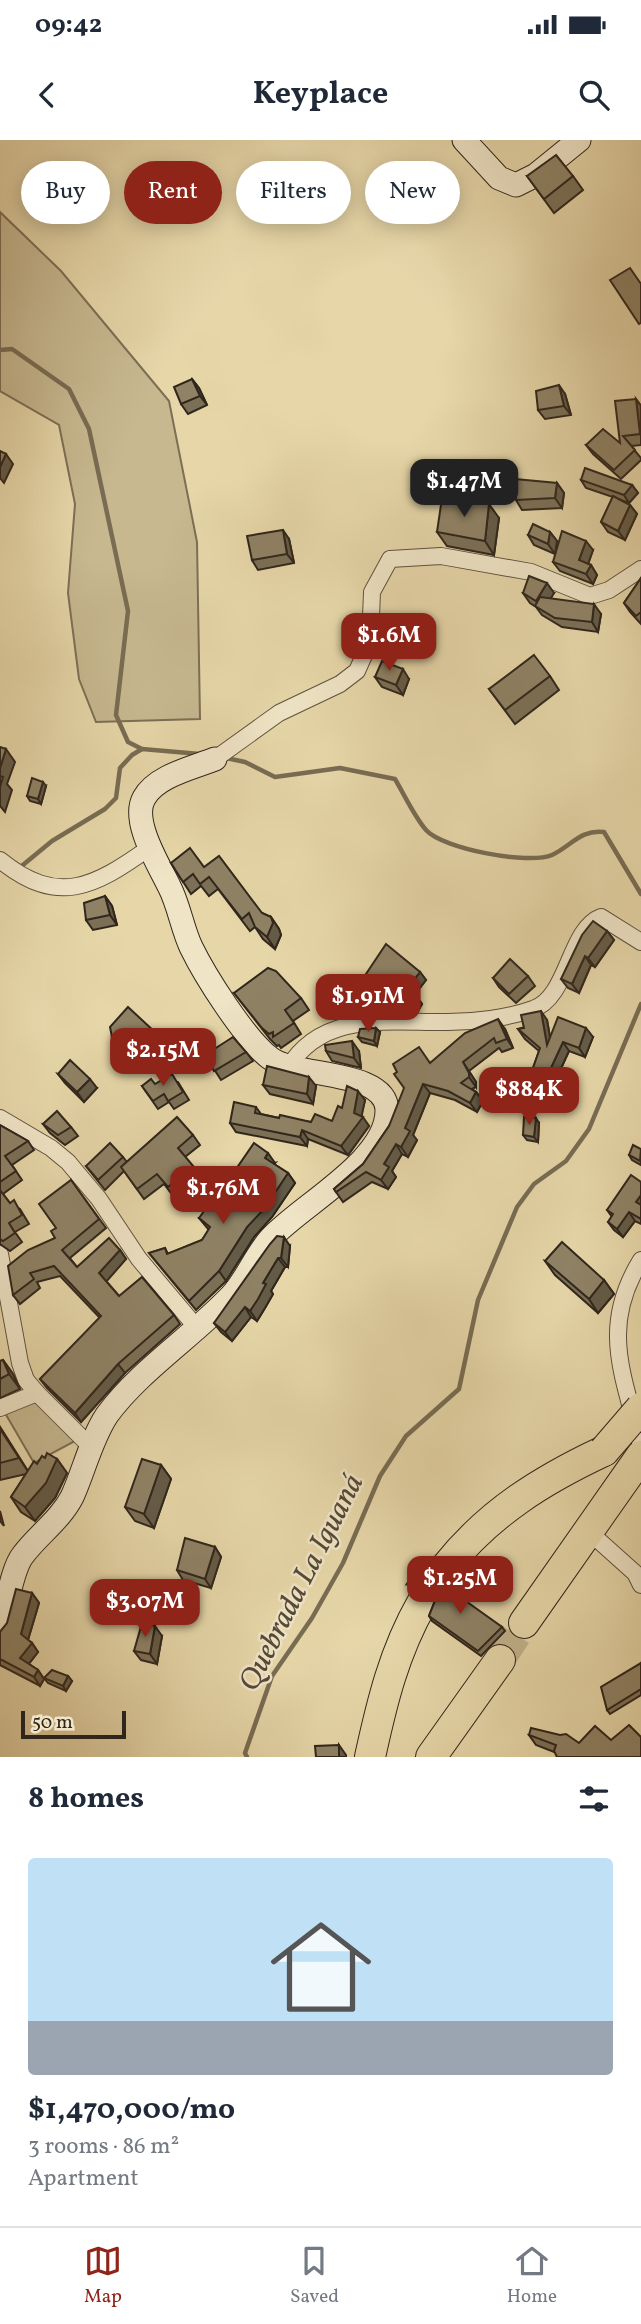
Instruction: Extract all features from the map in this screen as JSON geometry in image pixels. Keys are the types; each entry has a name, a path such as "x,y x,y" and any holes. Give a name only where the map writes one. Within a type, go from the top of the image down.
{"highway":[{"path":"446,1567 485,1523 522,1494 604,1451 641,1408"},
{"path":"524,1623 639,1455"},
{"path":"370,1757 387,1680 405,1633 422,1603"},
{"path":"431,1757 500,1660"}],"street":[{"path":"464,140 499,178 516,185 536,176 579,140"},
{"path":"0,1628 21,1556 67,1505 107,1416 134,1386 233,1294 271,1238 353,1170 371,1149 386,1120 387,1105 376,1088 336,1075 288,1068 270,1058 246,1032 191,947 171,889 149,848 142,820 142,801 154,785 218,756 279,713 340,684 357,671 370,642 372,592 390,559 441,556 531,572 590,596 609,590 641,569"},
{"path":"9,867 35,883 72,888 90,884 149,848"},
{"path":"288,1068 305,1045 339,1027 376,1020 451,1023 536,1009 549,999 594,919 601,916 636,939"},
{"path":"0,1118 51,1148 68,1162 99,1199 153,1277 197,1328"},
{"path":"0,1254 20,1363 26,1380 92,1448"},
{"path":"639,1455 615,1330 625,1290 637,1273 641,1260"},
{"path":"0,1408 37,1393"},
{"path":"587,1530 638,1579"},
{"path":"638,1579 641,1557"}],"shaded area":[{"path":"0,212 61,271 169,401 197,542 200,719 96,722 79,679 68,593 75,504 59,425 0,391"},
{"path":"34,1398 75,1441 34,1463 5,1413"}],"building":[{"path":"556,155 573,176 544,199 527,176"},
{"path":"630,268 641,284 639,324 610,280"},
{"path":"192,379 200,396 181,404 174,387"},
{"path":"559,385 564,406 538,410 536,391"},
{"path":"636,399 640,434 623,436 635,450 614,470 586,445 603,429 620,443 615,401"},
{"path":"0,451 6,454 0,467"},
{"path":"585,468 632,485 624,495 581,480"},
{"path":"515,479 557,483 555,498 516,500"},
{"path":"613,496 630,505 618,531 601,522"},
{"path":"442,498 489,504 485,541 437,532"},
{"path":"533,524 550,532 548,544 528,535"},
{"path":"283,530 287,554 252,560 247,536"},
{"path":"562,531 586,541 579,560 591,565 586,574 553,562"},
{"path":"529,576 547,583 536,601 523,593"},
{"path":"641,578 641,612 636,616 624,603"},
{"path":"540,597 594,604 592,622 555,618 535,606"},
{"path":"534,655 550,676 505,710 489,689"},
{"path":"382,661 403,669 396,685 375,677"},
{"path":"0,747 6,749 0,768"},
{"path":"32,778 43,782 38,799 27,796"},
{"path":"190,848 204,867 219,856 262,913 271,917 273,923 267,937 255,927 249,913 242,919 209,877 200,884 193,874 183,882 171,863"},
{"path":"105,896 110,915 86,920 84,903"},
{"path":"593,921 607,931 588,958 585,956 572,984 561,979 582,935"},
{"path":"386,944 420,972 406,990 416,995 412,1003 405,1003 381,988 381,1003 329,1002 340,990 356,989"},
{"path":"510,959 528,976 509,994 493,978"},
{"path":"268,968 276,971 301,998 285,1010 294,1023 273,1037 273,1032 269,1034 262,1028 234,993"},
{"path":"128,1007 156,1033 132,1057 112,1037 110,1027"},
{"path":"541,1011 547,1045 558,1017 586,1028 579,1048 563,1042 550,1070 553,1072 546,1092 527,1085 540,1048 518,1029 524,1028 521,1015"},
{"path":"498,1019 507,1039 496,1043 494,1038 463,1062 469,1077 461,1083 476,1092 470,1103 448,1091 423,1084 405,1128 410,1131 401,1147 396,1144 384,1164 389,1167 381,1180 366,1172 336,1192 334,1189 363,1164 389,1126 404,1088 394,1074 397,1072 393,1064 419,1047 430,1063 465,1033"},
{"path":"376,1028 374,1041 358,1037 360,1029"},
{"path":"233,1037 246,1052 214,1071 205,1055"},
{"path":"352,1041 354,1058 326,1051 325,1045"},
{"path":"70,1060 90,1079 77,1092 58,1074"},
{"path":"267,1066 309,1077 307,1094 263,1085"},
{"path":"172,1074 183,1092 168,1101 164,1094 153,1101 142,1086 151,1079 155,1084"},
{"path":"347,1086 358,1091 354,1113 363,1117 341,1146 302,1130 300,1137 230,1123 234,1102 256,1107 255,1113 279,1118 280,1115 311,1122 315,1114 332,1121 338,1106 342,1108"},
{"path":"57,1111 71,1127 58,1135 43,1124"},
{"path":"177,1117 193,1135 178,1148 194,1167 168,1187 157,1174 137,1189 121,1167"},
{"path":"524,1117 536,1118 534,1137 523,1135"},
{"path":"0,1125 28,1141 5,1156 16,1171 0,1182"},
{"path":"110,1143 123,1157 98,1180 86,1166"},
{"path":"254,1143 268,1153 265,1158 288,1173 265,1208 247,1227 219,1271 189,1301 149,1253 165,1248 167,1254 202,1240 210,1227 199,1218 210,1203 225,1215 247,1185 232,1175"},
{"path":"633,1145 641,1149 640,1161 629,1155"},
{"path":"631,1175 641,1182 641,1195 636,1202 641,1205 641,1219 629,1212 617,1229 608,1222 613,1214 607,1210"},
{"path":"71,1180 99,1219 62,1250 77,1267 109,1238 120,1250 99,1273 119,1296 142,1277 174,1315 118,1364 75,1413 40,1379 101,1316 54,1266 30,1273 34,1279 13,1295 8,1266 28,1250 55,1238 51,1231 56,1228 39,1204"},
{"path":"0,1190 10,1203 14,1200 22,1215 9,1223 15,1233 3,1241 0,1239"},
{"path":"277,1236 284,1237 281,1258 278,1258 263,1283 266,1284 250,1311 245,1307 225,1332 214,1323"},
{"path":"562,1242 604,1280 589,1299 545,1261"},
{"path":"3,1360 9,1374 0,1379 0,1361"},
{"path":"0,1429 19,1458 0,1463"},
{"path":"47,1453 57,1459 46,1483 25,1507 11,1497 34,1461 37,1464"},
{"path":"142,1459 161,1465 144,1514 125,1507"},
{"path":"185,1538 215,1547 205,1579 177,1570"},
{"path":"415,1573 438,1589 442,1584 502,1627 478,1651 429,1616 436,1598 434,1590 419,1581 407,1584"},
{"path":"16,1589 32,1593 21,1634 32,1643 20,1658 38,1670 34,1677 0,1659 0,1632 7,1623"},
{"path":"142,1623 155,1626 150,1654 134,1651"},
{"path":"641,1663 641,1689 607,1710 601,1687"},
{"path":"52,1670 68,1676 63,1686 44,1678"},
{"path":"629,1725 641,1737 641,1757 557,1757 554,1751 556,1745 529,1735 531,1728 566,1734 579,1743 595,1726 611,1740"},
{"path":"339,1745 339,1757 316,1757 315,1746"}],"waterway":[{"path":"0,350 12,349 69,389 89,429 128,611 116,715 128,742 142,749"},
{"path":"18,869 52,841 105,809 116,798 120,768 132,755 142,749 200,754"},
{"path":"226,758 245,762 275,777 340,768 395,779 426,830 450,843 487,853 541,858 552,855 589,833 604,832 641,894"},
{"name":"Quebrada La Iguaná","path":"247,1757 245,1753 272,1676 312,1618 343,1563 380,1476 406,1436 459,1389 478,1300 517,1207 534,1184 566,1161 589,1129 641,1004"}],"tunnel":[{"path":"500,1660 524,1623"}]}
